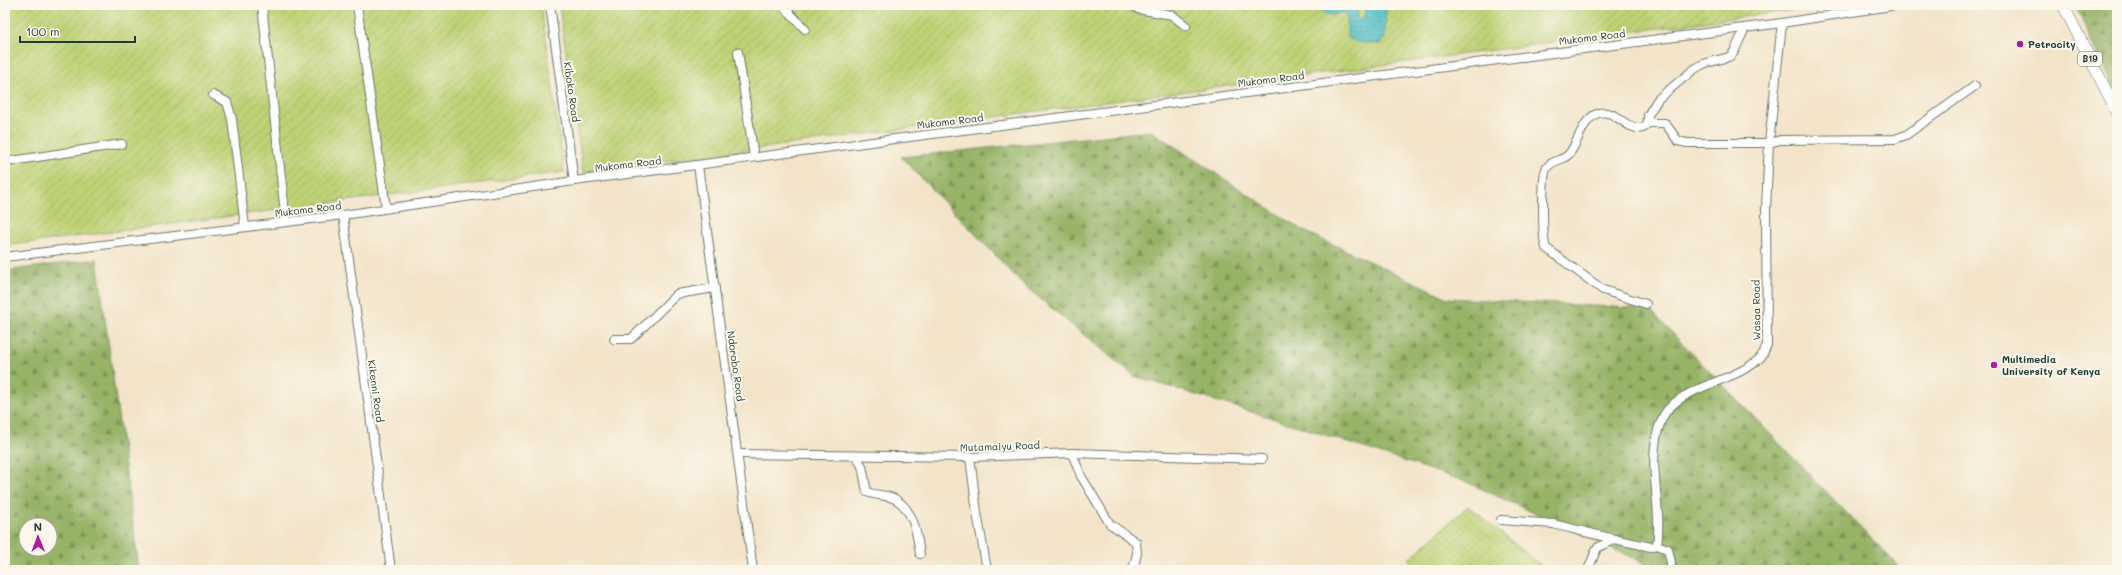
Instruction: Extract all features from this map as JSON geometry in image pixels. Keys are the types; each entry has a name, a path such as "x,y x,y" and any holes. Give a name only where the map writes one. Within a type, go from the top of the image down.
{"highway":[{"name":"B19","path":"2063,5 2117,112"}],"street":[{"path":"262,5 286,222"},
{"path":"357,5 386,208"},
{"name":"Kiboko Road","path":"550,5 574,181"},
{"path":"782,5 805,29"},
{"path":"1132,5 1138,8 1172,15 1186,26"},
{"name":"Mukoma Road","path":"5,257 343,215 574,181 1745,28 1897,5"},
{"name":"Wasaa Road","path":"1656,545 1659,528 1654,473 1656,442 1661,420 1669,406 1682,398 1748,366 1760,358 1767,345 1766,209 1769,143 1782,23"},
{"path":"1648,123 1648,115 1658,99 1693,70 1703,64 1729,57 1734,52 1745,28"},
{"path":"738,52 754,157"},
{"path":"1646,304 1603,290 1546,248 1544,244 1545,170 1548,166 1568,155 1591,117 1599,113 1607,113 1614,115 1630,127 1637,129 1643,128 1648,123 1665,123 1678,141 1687,144 1769,143 1780,140 1895,139 1906,135 1975,86"},
{"path":"213,95 227,102 232,119 245,227"},
{"path":"5,162 122,144"},
{"name":"Ndorobo Road","path":"698,165 739,454 753,570"},
{"name":"Kikenni Road","path":"343,215 356,322 391,570"},
{"path":"614,339 631,339 677,294 715,288"},
{"path":"1072,453 1081,476 1110,524 1136,542 1138,549 1133,570"},
{"name":"Mutamaiyu Road","path":"739,454 970,457 1072,453 1262,459"},
{"path":"856,456 862,466 867,492 895,499 913,520 920,554"},
{"path":"970,457 977,513 988,570"},
{"path":"1501,520 1553,524 1651,547 1656,545 1668,549 1671,570"},
{"path":"1588,570 1597,548 1614,539"}],"green space":[{"path":"5,5 541,5 564,172 5,246"},
{"path":"559,5 1831,5 583,172"},
{"path":"2075,5 2117,5 2117,94"},
{"path":"1151,131 1304,231 1448,298 1649,309 1902,570 1656,570 1642,562 1464,481 1301,427 1134,376 1025,286 901,157"},
{"path":"97,259 139,570 5,570 5,271"},
{"path":"1468,506 1544,568 1544,570 1424,570 1409,559"}],"water":[{"path":"1320,5 1354,5 1359,15 1355,15 1357,19 1363,19 1367,5 1386,5 1385,37 1380,44 1358,42 1347,38 1347,18 1344,12 1331,15 1320,11"}],"place":[{"name":"Petrocity","path":"2020,44"},
{"name":"Multimedia University of Kenya","path":"1994,365"}]}
